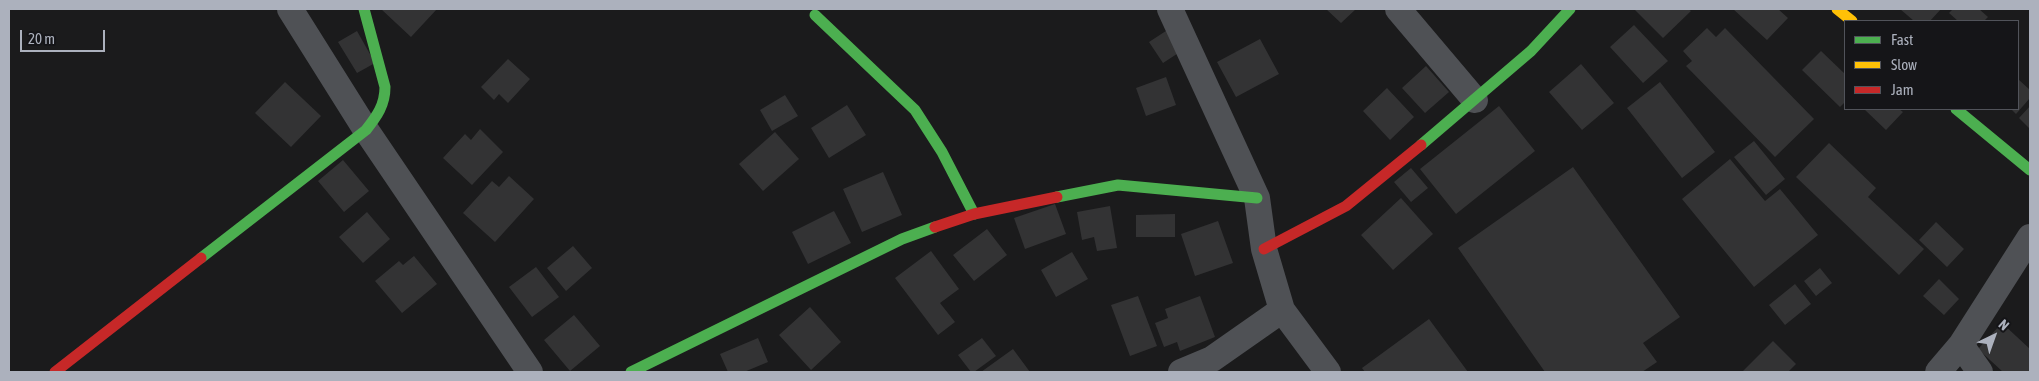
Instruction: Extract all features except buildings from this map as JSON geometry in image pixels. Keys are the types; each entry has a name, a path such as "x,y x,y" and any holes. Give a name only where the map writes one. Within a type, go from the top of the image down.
{"street":[{"path":"290,9 366,130 530,372"},
{"path":"54,372 366,130 383,109 386,87 364,9"},
{"path":"1170,9 1256,198 1264,250 1282,310 1328,372"},
{"path":"1398,9 1475,100"},
{"path":"1264,250 1346,206 1475,100 1531,51 1570,9"},
{"path":"1837,9 1851,20"},
{"path":"815,15 915,110 942,152 974,214"},
{"path":"1957,110 2030,170"},
{"path":"631,372 902,239 974,214 1118,185 1256,198"},
{"path":"1938,372 1961,345 2030,237"},
{"path":"1181,372 1212,359 1282,310"},
{"path":"1961,345 1980,372"}],"traffic: fast":[{"path":"201,258 366,130 377,115 384,99 385,87 364,9"},
{"path":"1421,145 1531,51 1570,9"},
{"path":"815,15 915,110 942,152 974,214"},
{"path":"1957,110 2030,170"},
{"path":"1057,197 1118,185 1257,198"},
{"path":"631,372 902,239 935,227"}],"traffic: slow":[{"path":"1837,9 1851,20"}],"traffic: jam":[{"path":"1264,249 1346,206 1421,145"},
{"path":"935,227 974,214 1057,197"},
{"path":"55,372 201,258"}]}
